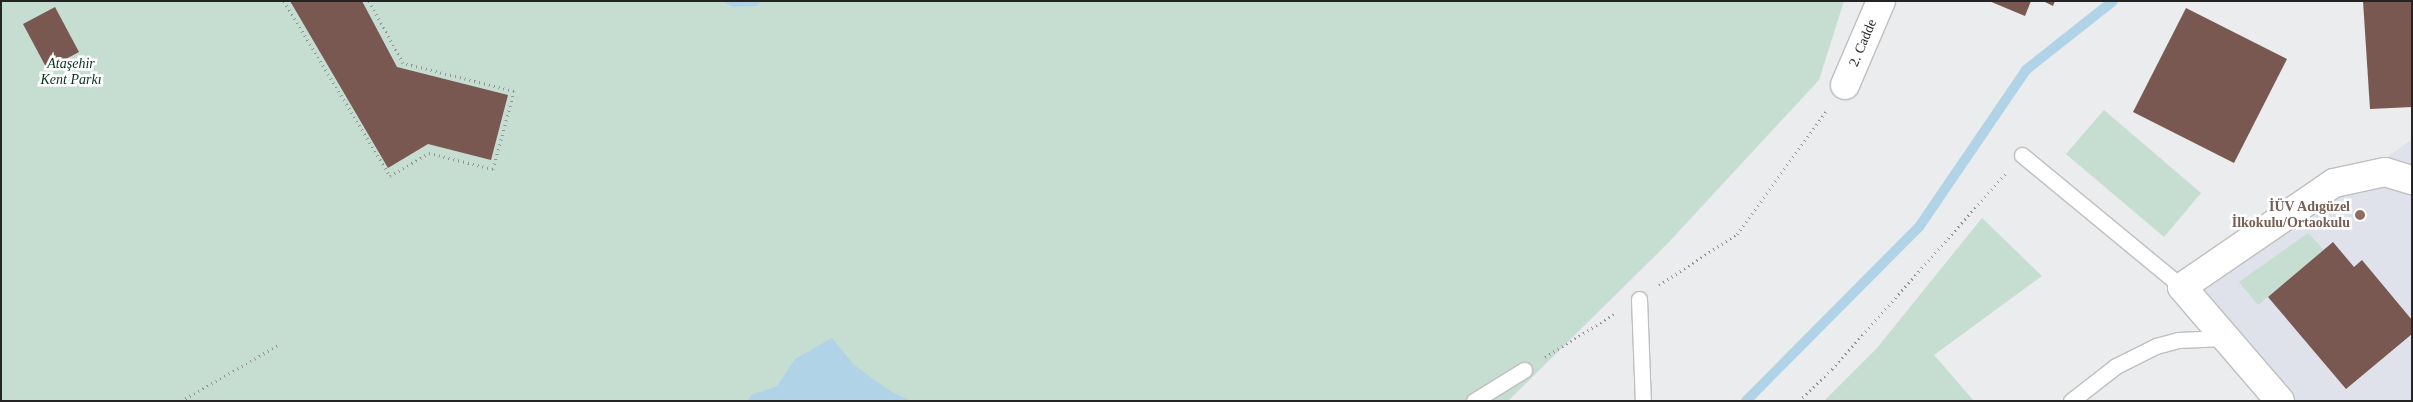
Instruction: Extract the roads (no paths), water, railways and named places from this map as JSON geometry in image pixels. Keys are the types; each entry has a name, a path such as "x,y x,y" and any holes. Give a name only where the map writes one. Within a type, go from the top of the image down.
{"street":[{"name":"2. Cadde","path":"1845,85 1881,1"},
{"path":"2280,401 2182,287 2334,183 2385,172 2412,180"}],"lane":[{"path":"2022,155 2182,287"},
{"path":"1639,299 1643,401"},
{"path":"2071,401 2116,366 2156,346 2178,340 2225,338"},
{"path":"1474,401 1524,370"}],"water":[{"path":"722,1 761,1 757,6 733,7"},
{"path":"832,338 854,365 890,391 911,401 748,401 751,395 777,386 795,359"}],"waterway":[{"path":"1746,401 1919,227 2026,70 2113,1"}],"place":[{"name":"İÜV Adıgüzel İlkokulu/Ortaokulu","path":"2360,215"}],"park label":[{"name":"Ataşehir Kent Parkı","path":"71,72"}]}
